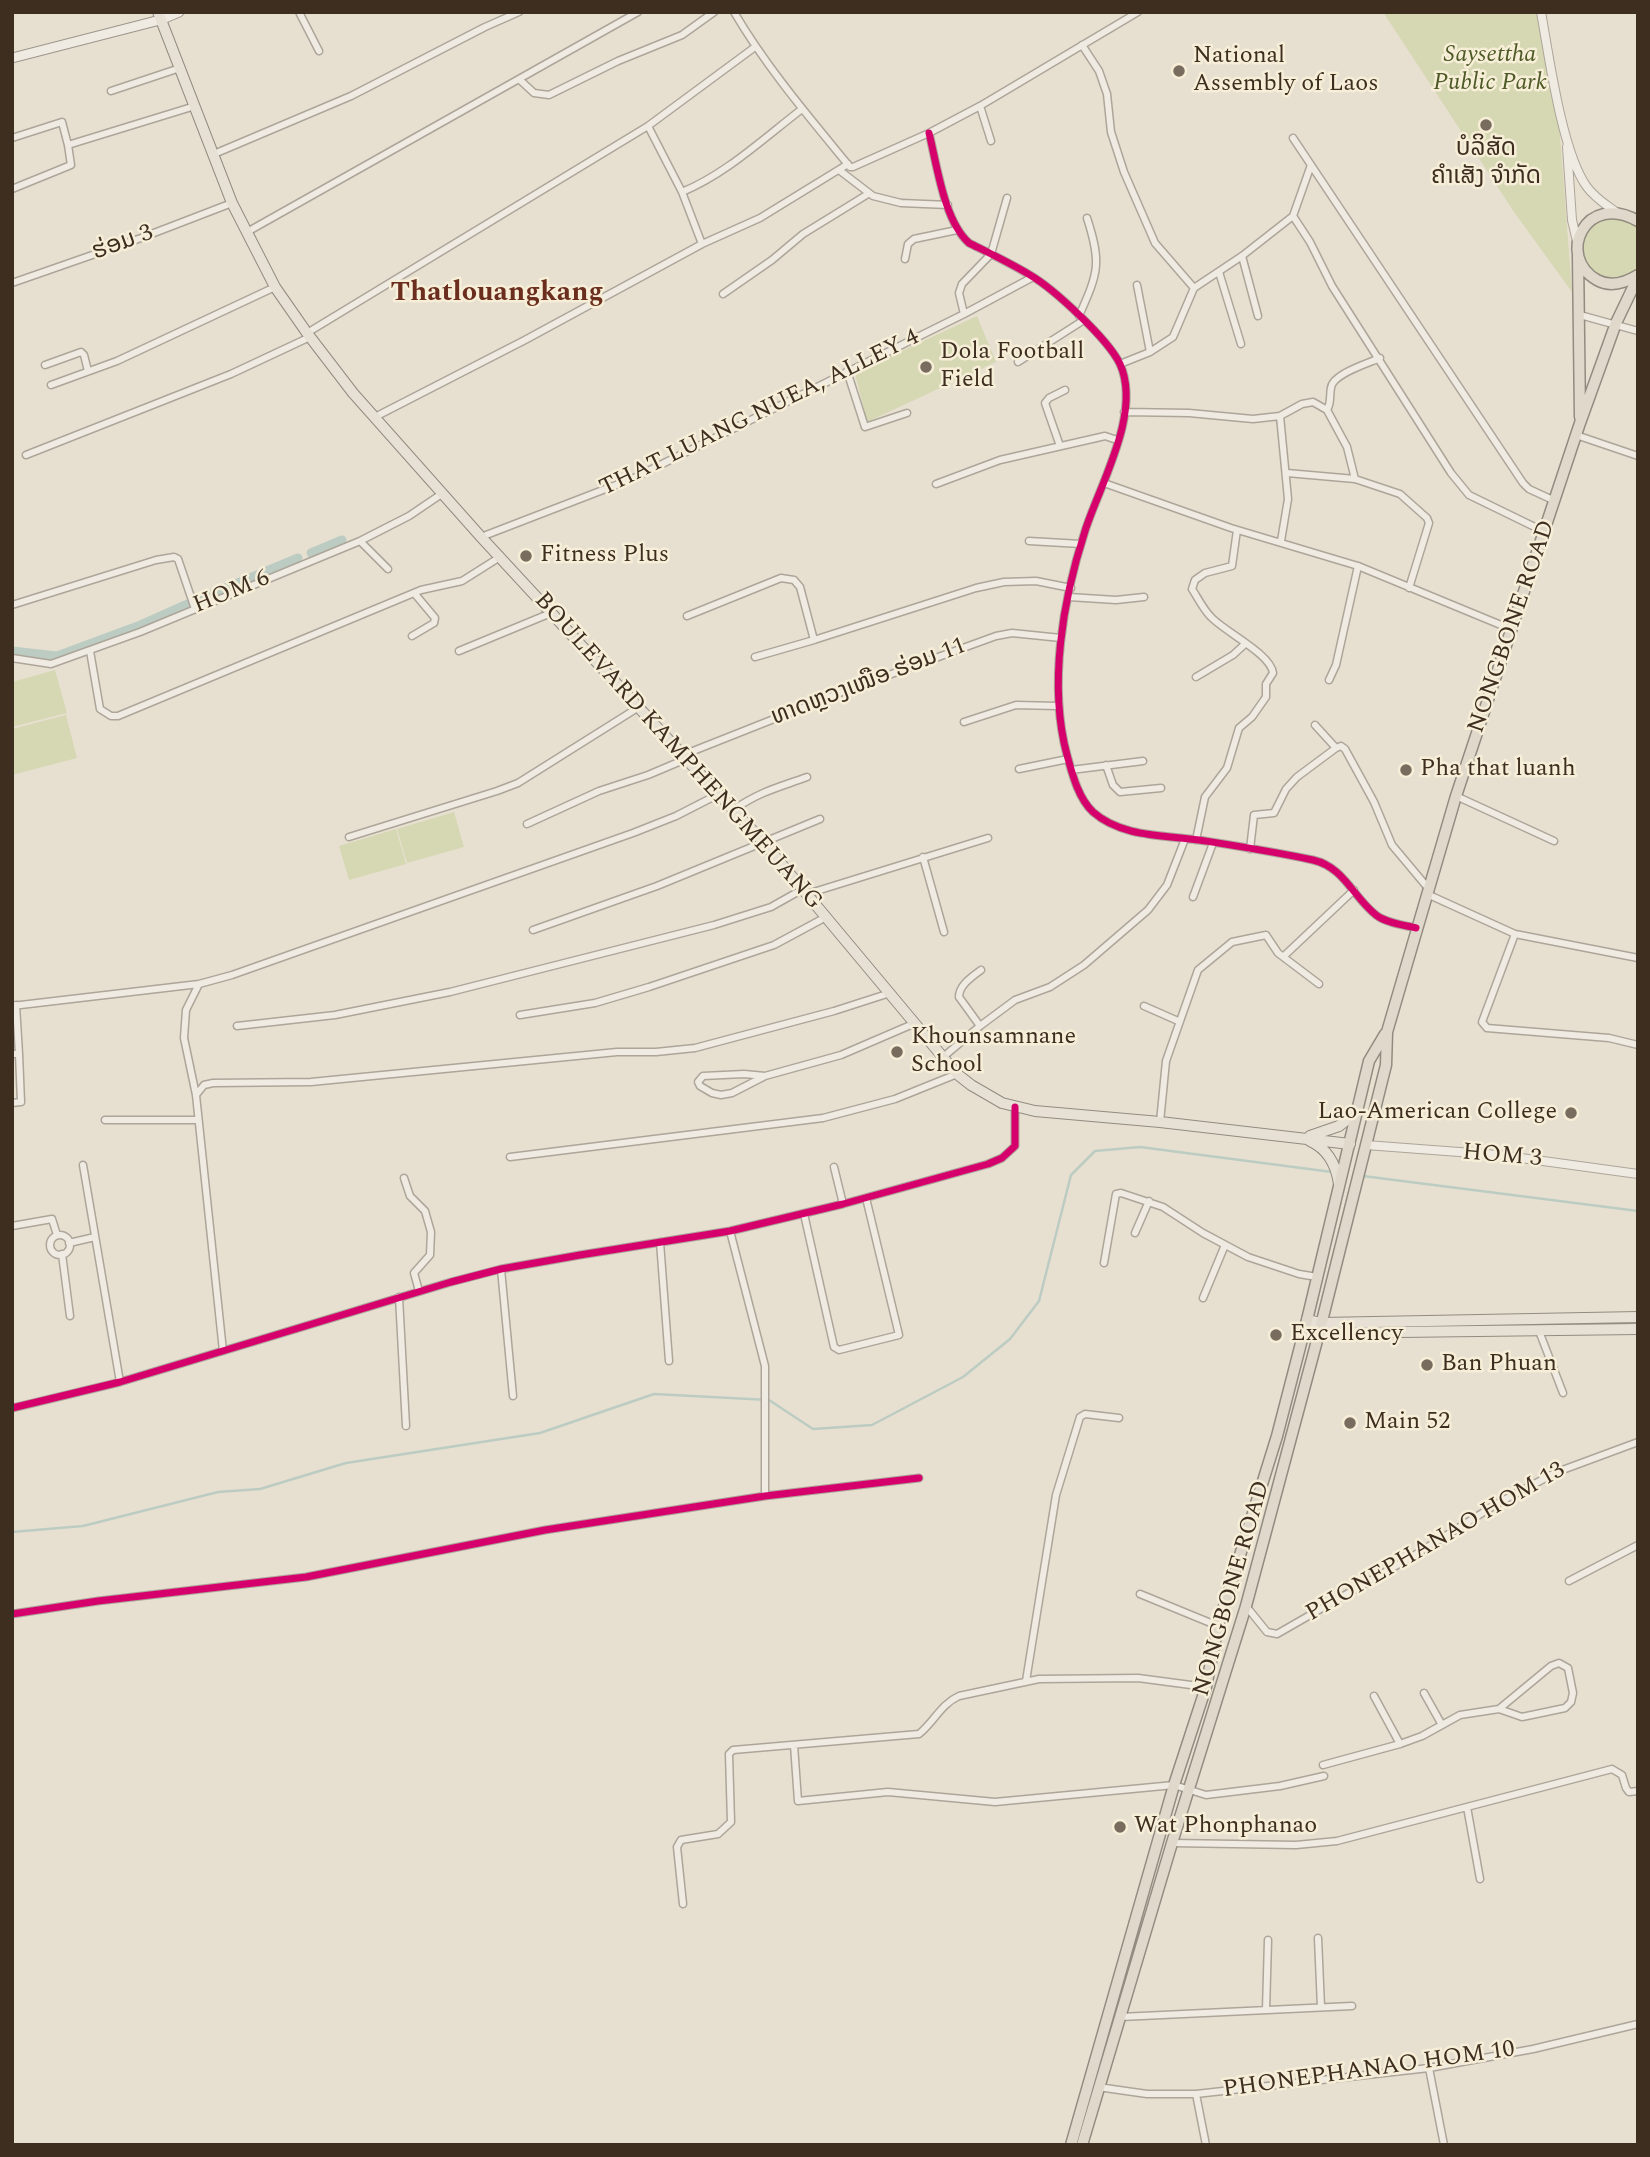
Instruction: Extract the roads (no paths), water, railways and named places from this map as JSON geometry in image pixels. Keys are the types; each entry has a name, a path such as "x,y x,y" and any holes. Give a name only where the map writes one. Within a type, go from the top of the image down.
{"highway":[{"path":"1578,250 1584,228 1590,220 1601,214 1638,211"},
{"path":"1620,213 1638,221"},
{"name":"NONGBONE ROAD","path":"1578,250 1587,274 1601,283 1614,285 1638,276"},
{"name":"NONGBONE ROAD","path":"1578,250 1580,423"},
{"name":"NONGBONE ROAD","path":"1082,2145 1171,1843 1245,1606 1320,1328 1386,1065 1387,1032 1427,891 1580,423 1616,323 1638,276"},
{"name":"NONGBONE ROAD","path":"1071,2145 1174,1785 1206,1687 1218,1626 1276,1436 1306,1325 1369,1061 1387,1032"},
{"path":"1350,1143 1366,1145"}],"main road":[{"path":"12,58 179,12"},
{"name":"BOULEVARD KAMPHENGMEUANG","path":"159,16 246,233 275,287 308,335 374,418 764,844 957,1074 988,1096 1015,1107 1035,1111 1350,1143"},
{"path":"1303,1138 1339,1126 1355,1114"},
{"path":"1303,1138 1318,1144 1330,1156 1337,1171 1339,1189"},
{"path":"1320,1328 1638,1317"},
{"path":"1306,1325 1320,1328 1539,1331 1638,1329"}],"street":[{"path":"299,12 319,51"},
{"path":"214,154 351,96 519,12"},
{"path":"246,233 638,12"},
{"path":"520,80 534,93 549,95 618,61 682,35 713,12"},
{"path":"734,12 755,47 802,109 848,164 856,167 980,106 1138,12"},
{"path":"1541,12 1566,136 1585,185 1598,199 1620,213"},
{"path":"1082,45 1099,71 1107,94 1111,132 1124,172 1155,243 1194,288"},
{"path":"26,455 231,374 308,335 648,126 755,47"},
{"path":"111,91 180,68"},
{"path":"68,145 195,106"},
{"path":"980,106 991,141"},
{"path":"682,192 703,183 802,109"},
{"path":"12,138 62,122 71,165 12,189"},
{"path":"648,126 682,192 702,244"},
{"path":"929,133 957,230 969,243 1033,276 1082,318 1112,351 1120,364 1124,379 1124,412 1104,483 1081,544 1060,638 1057,706 1060,730 1071,770 1084,801 1101,818 1136,831 1250,849 1328,865 1373,913 1380,918 1416,929"},
{"name":"NONGBONE ROAD","path":"1566,136 1572,220 1578,250"},
{"path":"1293,138 1522,483 1555,501"},
{"path":"374,418 702,244 760,218 848,164"},
{"path":"1120,364 1150,352 1173,337 1194,288 1293,216 1311,165"},
{"path":"839,170 868,194 901,203 948,205"},
{"path":"723,294 772,260 803,234 868,194"},
{"path":"964,314 959,293 962,284 991,254 1007,198"},
{"name":"ຮ່ອມ 3","path":"12,283 232,203"},
{"path":"1293,216 1310,242 1332,286 1451,473 1469,495 1545,532"},
{"path":"1018,362 1082,318 1097,271 1098,259 1087,218"},
{"path":"905,259 908,244 914,239 957,230"},
{"path":"1241,256 1258,316"},
{"path":"1219,272 1241,344"},
{"name":"THAT LUANG NUEA, ALLEY 4","path":"481,537 634,478 964,314 1033,276"},
{"path":"1137,285 1150,352"},
{"path":"51,385 117,361 275,287"},
{"path":"1580,314 1638,331"},
{"path":"45,365 81,352 88,371"},
{"path":"1327,410 1331,403 1330,388 1339,376 1380,358"},
{"path":"847,371 865,427 907,413"},
{"path":"1060,446 1045,403 1065,390"},
{"path":"1124,412 1189,413 1253,419 1280,416 1302,404 1313,402 1327,410 1347,447 1356,479"},
{"path":"1280,416 1288,499 1281,541"},
{"path":"1576,435 1638,456"},
{"path":"936,484 1000,460 1105,436 1117,440"},
{"path":"1287,473 1356,479 1400,494 1429,523 1409,588"},
{"path":"1104,483 1237,530 1358,566 1513,630"},
{"name":"HOM 6","path":"12,658 51,664 90,650 360,541 409,516 443,494"},
{"path":"1196,840 1205,797 1227,768 1239,728 1252,717 1266,697 1266,684 1273,673 1272,667 1208,614 1192,589 1195,580 1205,573 1232,566 1237,530"},
{"path":"360,541 388,569"},
{"path":"1029,541 1081,544"},
{"path":"12,605 174,556 178,559 195,609"},
{"path":"90,650 100,709 111,716 118,716 430,587 462,581 500,557"},
{"path":"1329,680 1336,664 1358,566"},
{"path":"687,615 781,578 794,580 800,587 814,640"},
{"path":"755,657 976,588 1004,582 1036,581 1071,588"},
{"path":"412,636 434,624 435,618 415,594"},
{"path":"1069,597 1116,600 1144,597"},
{"path":"459,651 551,613"},
{"name":"ທາດຫຼວງເໜືອ ຮ່ອມ 11","path":"527,824 599,791 648,775 684,757 842,692 996,636 1012,633 1060,638"},
{"path":"1196,677 1233,655 1245,644"},
{"path":"964,722 1016,705 1057,706"},
{"path":"349,837 497,792 518,783 639,708"},
{"path":"1315,725 1336,748"},
{"path":"1250,849 1254,815 1274,813 1286,789 1297,777 1340,746 1345,749 1357,769 1392,845 1427,891 1515,934 1638,958"},
{"path":"1018,769 1068,759"},
{"path":"1071,770 1143,761"},
{"path":"1105,765 1113,785 1120,792 1161,788"},
{"path":"733,810 773,787 807,777"},
{"path":"12,1102 21,1102 14,1005 199,984 232,975 633,834 717,795"},
{"path":"1456,796 1554,841"},
{"path":"533,930 657,886 820,819"},
{"path":"237,1026 335,1015 463,989 714,925 771,907 805,892 988,838"},
{"path":"942,1058 1015,1000 1049,987 1084,965 1148,910 1167,885 1185,839"},
{"path":"1193,897 1213,843"},
{"path":"923,857 944,932"},
{"path":"1284,956 1354,890"},
{"path":"520,1015 595,1003 649,987 774,945 826,917"},
{"path":"1515,934 1482,1022 1483,1026 1609,1038 1638,1045"},
{"path":"1160,1122 1166,1061 1198,970 1232,942 1266,935 1278,953 1319,984"},
{"path":"980,1026 959,997 959,991 981,970"},
{"path":"199,984 186,1010 184,1038 196,1095 223,1351"},
{"path":"196,1095 204,1086 213,1083 311,1082 617,1052 695,1048 834,1011 890,993"},
{"path":"1144,1006 1178,1021"},
{"path":"765,1076 715,1075 704,1076 698,1082 712,1093 732,1093 765,1076 841,1055 913,1024"},
{"path":"510,1157 823,1118 895,1099 957,1074"},
{"path":"12,1408 120,1382 419,1291 501,1269 730,1231 866,1198 1002,1158 1015,1146 1015,1107"},
{"path":"105,1120 197,1120"},
{"name":"HOM 3","path":"1366,1145 1499,1155 1638,1174"},
{"path":"83,1165 120,1382"},
{"path":"834,1167 843,1204"},
{"path":"404,1178 410,1196 425,1211 431,1232 430,1255 414,1273 419,1291"},
{"path":"1104,1263 1115,1194 1121,1193 1149,1201 1248,1256 1299,1274 1317,1277"},
{"path":"804,1213 834,1347 839,1350 858,1346 899,1335 866,1198"},
{"path":"1135,1233 1149,1201"},
{"path":"12,1226 52,1219 57,1235"},
{"path":"730,1231 762,1349 766,1417 765,1496"},
{"path":"57,1235 66,1237 69,1243 67,1251 62,1254 55,1254 50,1247 50,1241 57,1235"},
{"path":"69,1243 95,1237"},
{"path":"660,1242 669,1362"},
{"path":"1203,1298 1225,1245"},
{"path":"62,1254 70,1316"},
{"path":"501,1269 513,1396"},
{"path":"400,1297 406,1426"},
{"path":"1539,1331 1563,1393"},
{"path":"1026,1681 1056,1495 1080,1417 1085,1414 1119,1418"},
{"name":"PHONEPHANAO HOM 13","path":"1245,1606 1266,1632 1277,1634 1545,1478 1638,1442"},
{"path":"12,1614 98,1601 306,1577 545,1530 765,1496 919,1478"},
{"path":"1569,1581 1638,1545"},
{"path":"1140,1594 1218,1626"},
{"path":"1323,1765 1381,1751 1460,1715 1499,1709 1522,1717 1565,1707 1571,1702 1573,1693 1568,1668 1559,1663 1551,1666 1499,1709"},
{"path":"683,1905 677,1847 681,1840 718,1834 731,1822 729,1754 733,1750 919,1734 928,1727 947,1702 959,1696 1039,1679 1138,1678 1206,1687"},
{"path":"1424,1693 1442,1725"},
{"path":"1374,1696 1400,1744"},
{"path":"794,1745 798,1801 888,1792 995,1802 1174,1785 1206,1795 1280,1786 1324,1776"},
{"path":"1171,1843 1324,1843 1612,1769 1622,1775 1629,1792 1638,1791"},
{"path":"1467,1807 1480,1879"},
{"path":"1318,1938 1321,2007"},
{"path":"1266,2010 1268,1940"},
{"path":"1119,2017 1352,2006"},
{"name":"PHONEPHANAO HOM 10","path":"1098,2087 1147,2094 1196,2094 1429,2068 1533,2049 1638,2024"},
{"path":"1429,2068 1444,2145"},
{"path":"1196,2094 1206,2145"}],"waterway":[{"path":"311,553 342,540"},
{"path":"197,600 298,558"},
{"path":"12,651 57,656 138,626 187,604"},
{"path":"12,1532 83,1526 218,1492 260,1489 346,1463 540,1433 654,1394 769,1400 813,1429 872,1425 963,1377 1010,1339 1039,1301 1071,1175 1095,1151 1140,1147 1332,1172"},
{"path":"1363,1176 1638,1211"}],"place":[{"name":"National Assembly of Laos","path":"1179,71"},
{"name":"ບໍລິສັດ ຄຳເສັງ ຈຳກັດ","path":"1486,125"},
{"name":"Dola Football Field","path":"926,367"},
{"name":"Fitness Plus","path":"526,556"},
{"name":"Pha that luanh","path":"1406,770"},
{"name":"Khounsamnane School","path":"897,1052"},
{"name":"Lao-American College","path":"1571,1113"},
{"name":"Excellency","path":"1276,1335"},
{"name":"Ban Phuan","path":"1427,1365"},
{"name":"Main 52","path":"1350,1423"},
{"name":"Wat Phonphanao","path":"1120,1827"}],"district":[{"name":"Thatlouangkang","path":"497,295"}],"park label":[{"name":"Saysettha Public Park","path":"1490,70"}]}
